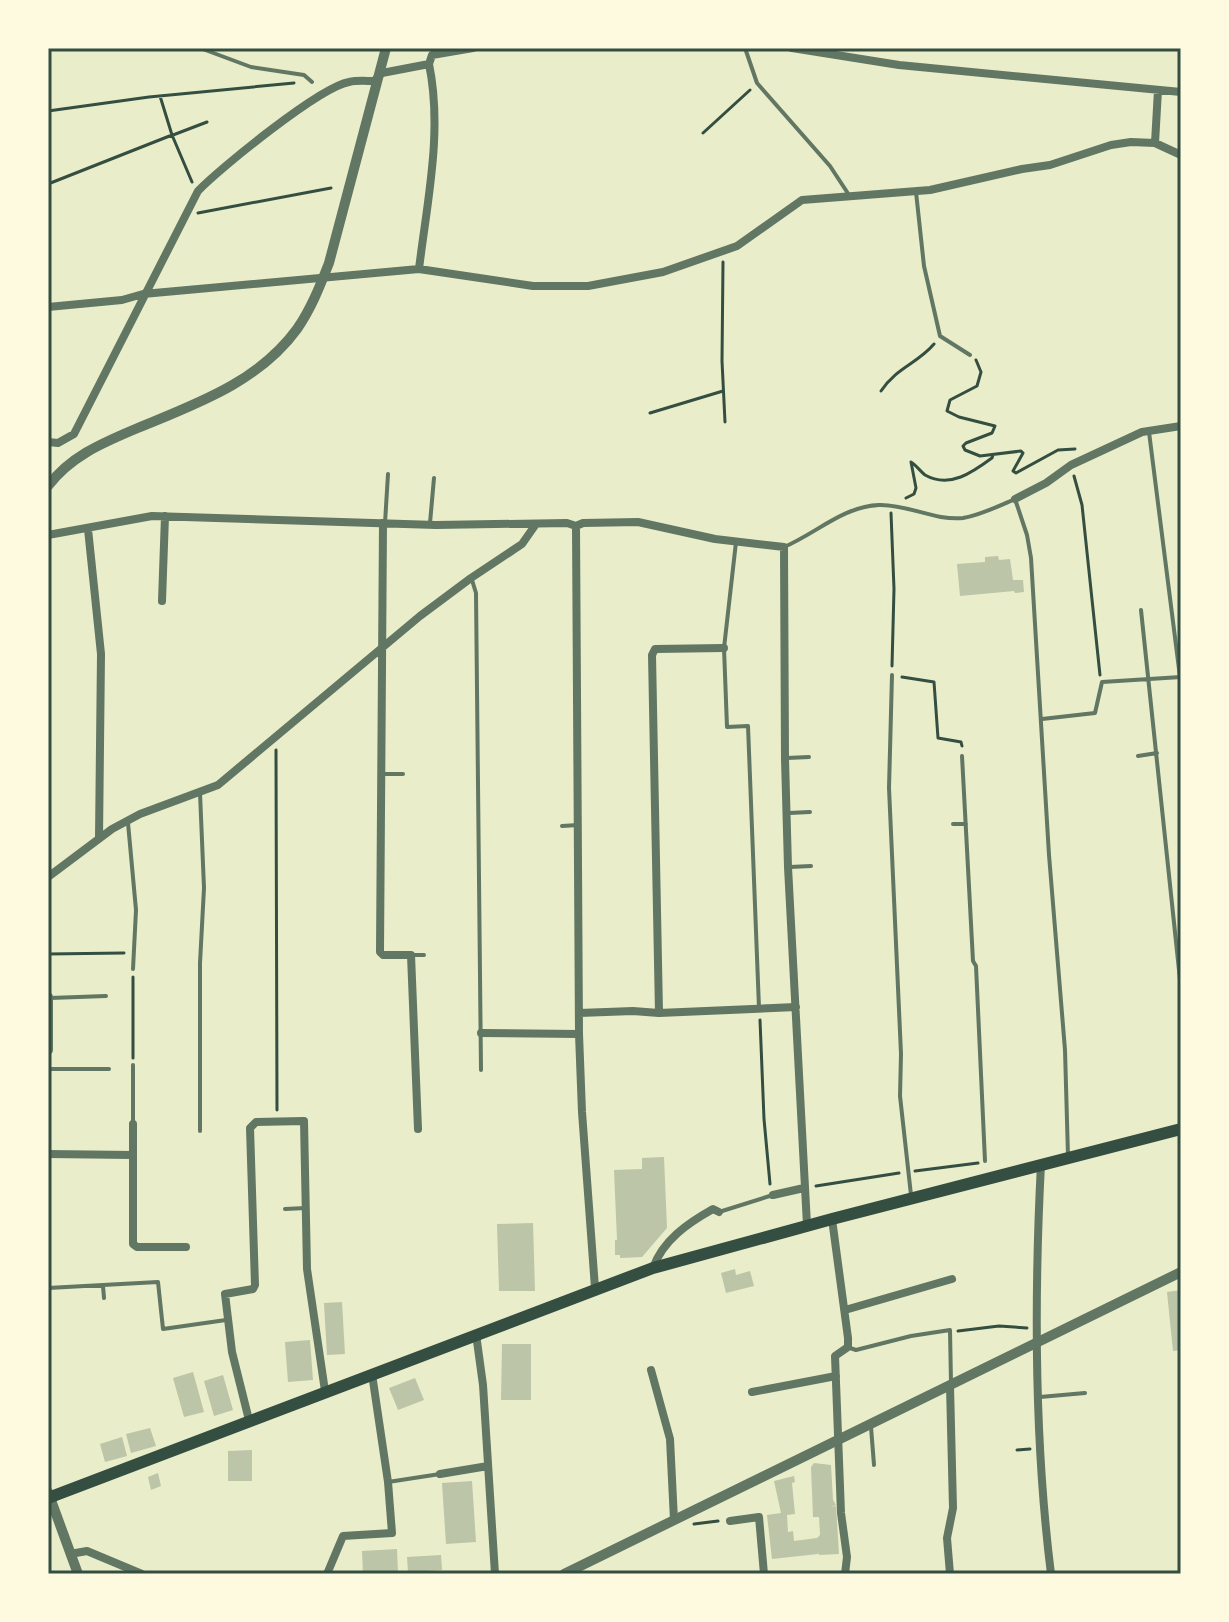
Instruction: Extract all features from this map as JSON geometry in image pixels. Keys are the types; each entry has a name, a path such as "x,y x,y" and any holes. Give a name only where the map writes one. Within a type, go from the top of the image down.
{"main road":[{"path":"48,1495 653,1268 1181,1129"}],"street":[{"path":"49,485 67,464 96,446 210,398 251,374 276,354 298,328 317,295 329,263 382,73 386,48"},
{"path":"419,269 434,133 433,83 429,64 432,55 473,48"},
{"path":"792,48 899,65 1181,92"},
{"path":"48,442 58,443 74,434 186,212 198,191 212,176 309,103 348,82 374,81 382,73 429,64"},
{"path":"1155,143 1158,90"},
{"path":"48,307 122,300 143,294 419,269 533,286 588,286 663,272 737,246 802,200 916,192 1050,165 1111,145 1131,142 1155,143 1181,155"},
{"path":"1015,499 1046,483 1071,465 1149,430 1181,426"},
{"path":"162,601 165,516"},
{"path":"48,535 165,516 384,523 567,523 576,526 583,523 638,522 736,542 784,547 786,814 807,1225"},
{"path":"384,523 380,649 380,952 383,955 411,955 418,1129"},
{"path":"48,877 99,838 128,821 218,785 380,649 471,578 522,544 536,524"},
{"path":"576,526 579,1034 595,1288"},
{"path":"88,529 101,654 99,838"},
{"path":"162,589 172,590"},
{"path":"659,1013 652,655 655,649 724,648"},
{"path":"48,997 48,1050"},
{"path":"579,1013 796,1007"},
{"path":"481,1033 579,1034"},
{"path":"249,1420 232,1352 225,1294 253,1289 255,1285 250,1128 256,1122 304,1121 307,1269 325,1391"},
{"path":"133,1124 133,1244 137,1247 186,1247"},
{"path":"48,1154 132,1155"},
{"path":"1041,1164 1037,1251 1038,1435 1051,1574"},
{"path":"773,1195 804,1188"},
{"path":"653,1268 657,1256 690,1222 713,1209 719,1212"},
{"path":"832,1219 848,1347 835,1356 847,1557 845,1574"},
{"path":"564,1574 1181,1272"},
{"path":"845,1310 952,1279"},
{"path":"476,1334 483,1385 495,1574"},
{"path":"651,1370 670,1439 676,1518"},
{"path":"327,1574 343,1536 392,1533 372,1374"},
{"path":"752,1392 836,1376"},
{"path":"950,1386 953,1508 947,1538 950,1574"},
{"path":"764,1390 766,1402"},
{"path":"440,1474 488,1466"},
{"path":"48,1495 78,1574"},
{"path":"730,1521 759,1517 764,1574"},
{"path":"70,1554 87,1551 142,1574"}],"lane":[{"path":"200,48 251,67 304,75 312,82"},
{"path":"745,48 757,83 830,166 850,198"},
{"path":"916,192 924,266 940,336 970,355"},
{"path":"1042,719 1095,713 1099,708 1102,682 1180,677 1149,430"},
{"path":"384,523 388,476 395,479"},
{"path":"430,523 434,478"},
{"path":"784,547 804,539 854,509 891,506 962,518 1015,499 1031,558 1065,1050 1068,1158"},
{"path":"736,542 724,648 727,727 748,726 759,1009"},
{"path":"471,578 476,593 479,686 481,1070"},
{"path":"1141,610 1181,989"},
{"path":"1173,617 1181,617"},
{"path":"892,675 889,788 905,1074 900,1096 911,1199"},
{"path":"1138,756 1157,753"},
{"path":"962,756 984,1094 985,1161"},
{"path":"785,759 809,757"},
{"path":"382,774 403,774"},
{"path":"200,793 204,888 200,963 200,1131"},
{"path":"786,814 810,812"},
{"path":"128,821 136,910 133,969"},
{"path":"953,824 966,824"},
{"path":"562,826 578,825"},
{"path":"788,867 811,866"},
{"path":"411,955 424,955"},
{"path":"48,997 106,996"},
{"path":"414,1039 424,1038"},
{"path":"133,1065 133,1124"},
{"path":"100,1068 100,1079"},
{"path":"48,1069 109,1069"},
{"path":"407,1116 417,1116"},
{"path":"719,1212 773,1195"},
{"path":"285,1209 306,1208"},
{"path":"171,1236 171,1247"},
{"path":"48,1288 158,1282 163,1339"},
{"path":"103,1286 104,1298"},
{"path":"163,1329 228,1320"},
{"path":"848,1347 856,1350 911,1336 951,1331 950,1386"},
{"path":"1038,1397 1085,1393"},
{"path":"871,1424 874,1465"},
{"path":"388,1482 440,1474"}],"path":[{"path":"48,111 149,97 312,82"},
{"path":"703,133 757,83"},
{"path":"160,96 172,135 198,191"},
{"path":"48,184 207,122"},
{"path":"186,212 191,214 331,188"},
{"path":"722,252 725,422"},
{"path":"881,391 889,377 923,355 940,336"},
{"path":"970,355 979,365 980,379 973,390 950,400 947,411 959,417 994,424 992,433 963,446 973,455 1021,451 1023,453 1013,471 1016,473 1058,450 1078,449"},
{"path":"650,413 723,391"},
{"path":"894,498 908,498 914,494 916,488 911,462 924,474 945,480 960,479 993,455"},
{"path":"1071,465 1082,505 1102,682"},
{"path":"891,506 894,589 892,675 934,682 938,738 961,742 962,756"},
{"path":"276,738 277,1121"},
{"path":"48,954 134,953"},
{"path":"133,969 133,1065"},
{"path":"759,1009 765,1125 773,1195"},
{"path":"804,1188 985,1161"},
{"path":"951,1331 999,1326 1038,1328"},
{"path":"676,1518 684,1526 730,1521"}],"building":[{"path":"998,556 999,560 1010,559 1013,580 1023,580 1024,592 960,596 957,564 985,562 985,557"},
{"path":"664,1157 667,1228 642,1257 620,1258 620,1255 615,1255 614,1170 642,1169 642,1158"},
{"path":"533,1223 535,1291 499,1291 497,1224"},
{"path":"735,1269 736,1275 750,1271 754,1286 726,1293 721,1273"},
{"path":"1181,1290 1181,1350 1173,1351 1167,1292"},
{"path":"342,1302 345,1354 327,1355 324,1303"},
{"path":"310,1340 313,1380 288,1382 285,1342"},
{"path":"502,1344 531,1344 531,1400 501,1400"},
{"path":"193,1372 204,1412 184,1417 173,1378"},
{"path":"223,1375 233,1410 214,1416 204,1381"},
{"path":"415,1378 424,1400 398,1410 389,1388"},
{"path":"150,1428 156,1446 131,1453 126,1434"},
{"path":"122,1437 127,1456 105,1462 100,1444"},
{"path":"252,1450 252,1481 228,1481 228,1451"},
{"path":"814,1463 831,1465 836,1505 831,1507 836,1506 839,1554 819,1555 818,1552 772,1559 767,1515 781,1513 774,1481 794,1476 795,1514 787,1515 788,1532 793,1531 794,1541 820,1535 819,1517 813,1517 811,1467"},
{"path":"158,1473 161,1486 151,1490 148,1477"},
{"path":"472,1481 476,1542 446,1544 442,1483"},
{"path":"397,1549 398,1574 363,1574 362,1551"},
{"path":"441,1555 442,1570 408,1572 407,1557"}]}
